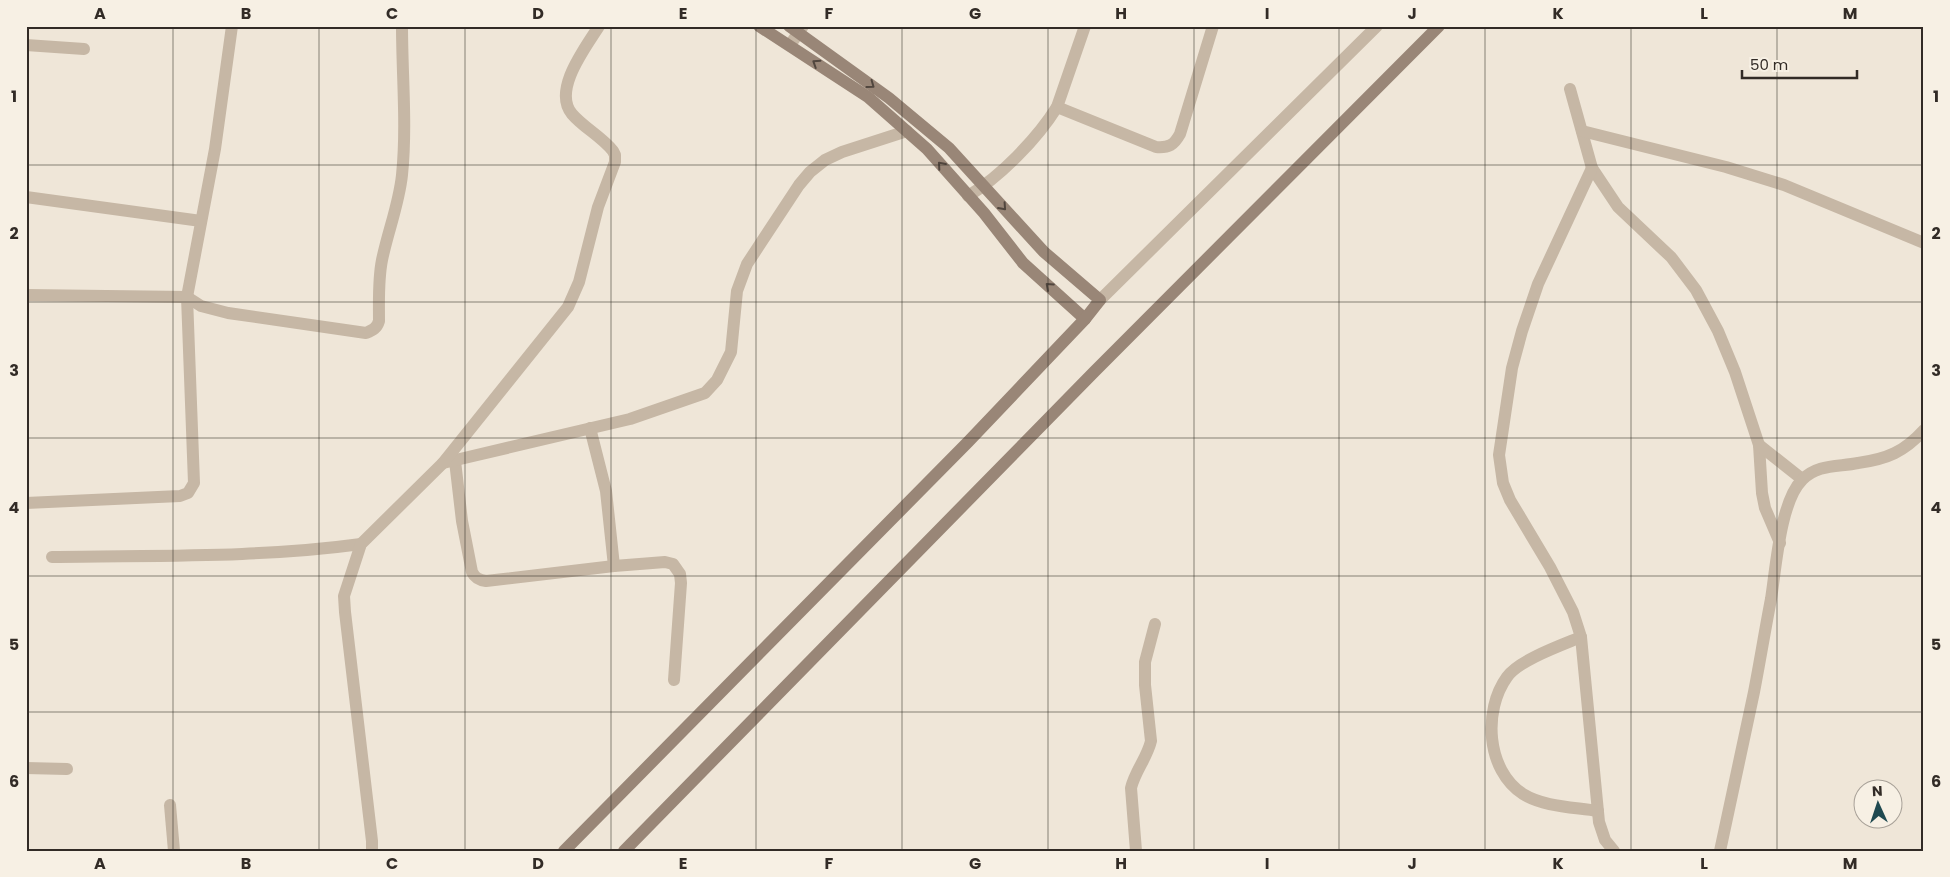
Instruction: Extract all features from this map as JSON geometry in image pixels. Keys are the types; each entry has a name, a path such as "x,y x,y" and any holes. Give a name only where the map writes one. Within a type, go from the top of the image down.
{"street":[{"path":"26,502 180,496 188,493 194,483 186,297 215,149 232,26"},
{"path":"26,295 186,297 201,306 228,313 366,332 377,326 379,321 379,279 382,258 398,199 402,176 404,146 402,26"},
{"path":"372,851 344,596 362,544 449,462 568,308 579,282 598,207 615,162 615,155 607,144 572,114 568,107 566,91 574,65 599,26"},
{"path":"759,26 868,97 907,131 927,149 1024,263 1085,319"},
{"path":"968,196 985,186 1037,135 1057,107 1085,26"},
{"path":"1057,107 1156,146 1166,148 1171,146 1176,142 1180,134 1213,26"},
{"path":"564,851 968,442 1085,319 1100,300 1377,26"},
{"path":"624,851 1087,379 1439,26"},
{"path":"790,45 797,28 889,98 949,148 1041,249 1100,300"},
{"path":"26,45 84,49"},
{"path":"1570,89 1592,168 1618,207 1671,257 1696,290 1718,331 1732,363 1759,445 1762,493 1765,508 1780,543"},
{"path":"449,462 630,420 697,397 712,388 731,352 737,291 747,264 800,185 810,172 825,160 842,152 907,131"},
{"path":"1582,131 1726,167 1784,184 1924,243"},
{"path":"1592,168 1538,284 1522,331 1512,368 1499,455 1503,483 1510,500 1550,567 1573,612 1581,637 1599,822 1605,840 1614,851"},
{"path":"26,197 201,221"},
{"path":"1024,263 1041,249"},
{"path":"590,428 606,491 614,566"},
{"path":"1720,851 1754,691 1780,543 1792,492 1802,479 1815,470 1832,465 1858,464 1887,457 1905,449 1924,430"},
{"path":"1759,445 1802,479"},
{"path":"449,462 474,576 486,581 665,562 677,568 681,583 674,680"},
{"path":"52,557 251,554 316,550 362,544"},
{"path":"1136,851 1131,788 1133,778 1149,749 1151,741 1145,668 1155,624"},
{"path":"1581,637 1529,660 1508,676 1497,698 1492,715 1492,738 1496,758 1505,776 1523,794 1547,803 1598,811"},
{"path":"26,768 67,769"},
{"path":"170,805 174,851"}]}
